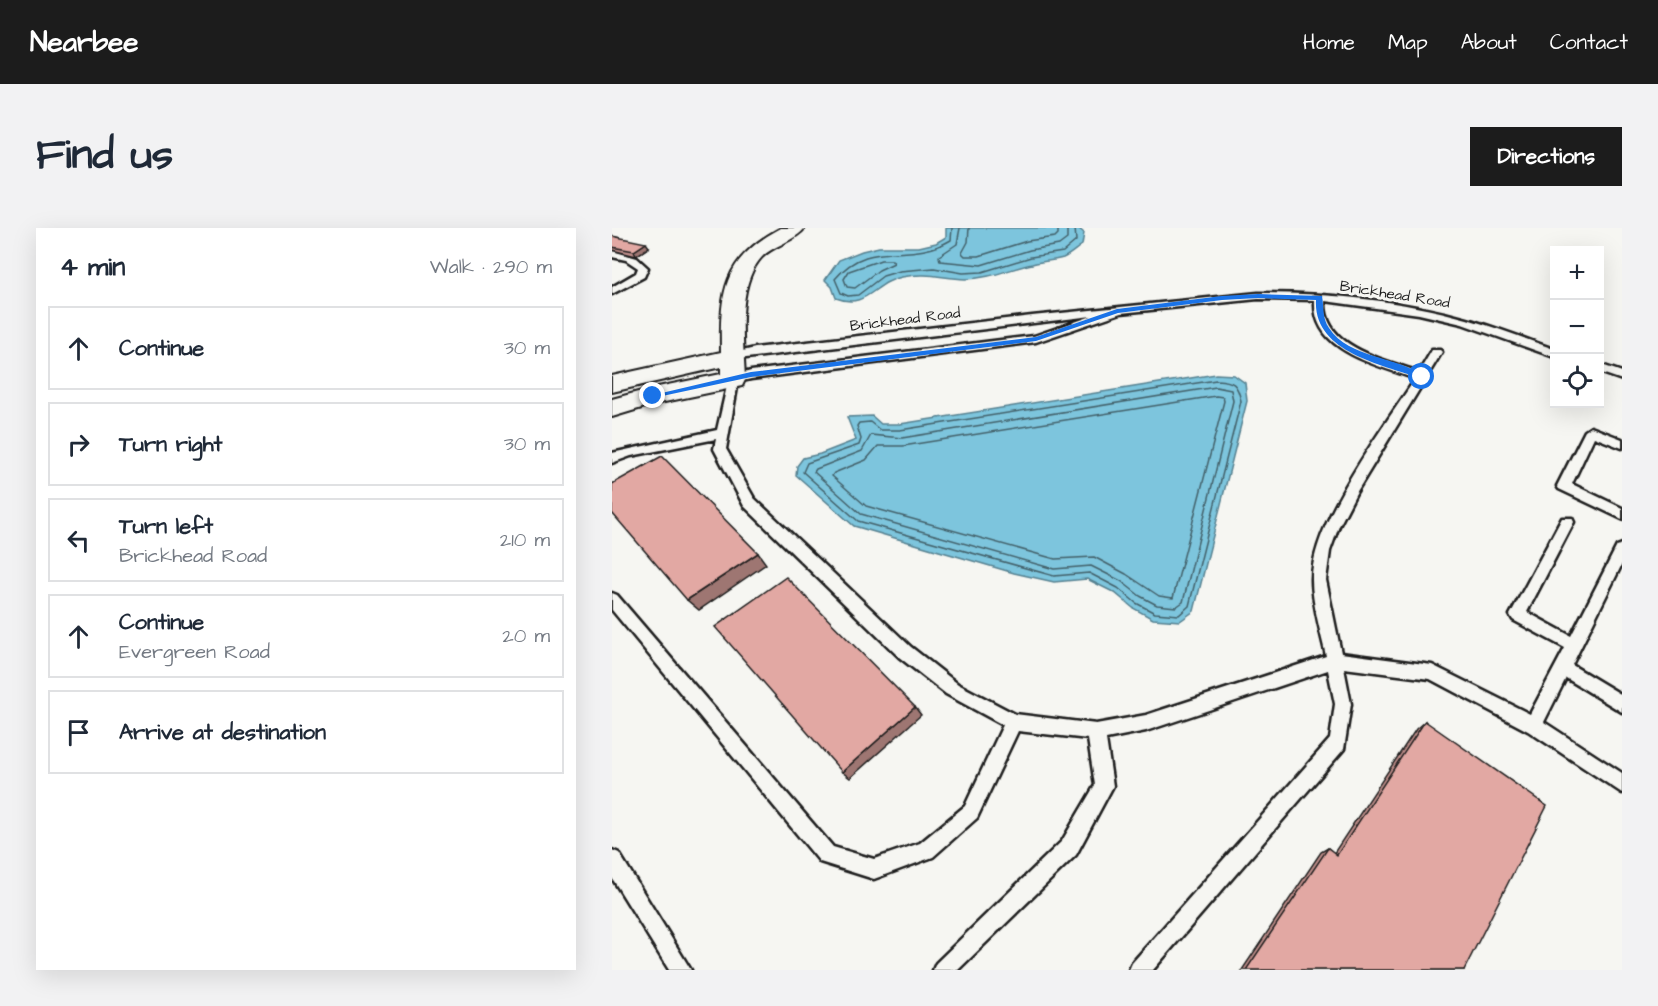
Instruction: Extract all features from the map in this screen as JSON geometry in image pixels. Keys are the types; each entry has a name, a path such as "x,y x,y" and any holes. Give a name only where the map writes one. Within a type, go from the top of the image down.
{"street":[{"path":"733,368 734,292 740,272 755,252 795,228"},
{"path":"612,384 733,368"},
{"path":"612,408 733,368"}],"lane":[{"path":"612,254 627,257 640,263 644,268 640,275 612,291"},
{"name":"Brickhead Road","path":"733,368 755,352 986,324 1258,296 1320,298 1380,304 1465,322 1550,352"},
{"path":"1320,298 1319,311 1324,328 1335,340 1353,350 1422,377"},
{"name":"Brickhead Road","path":"733,368 751,375 1036,339 1117,311"},
{"path":"1139,970 1338,743 1343,704 1319,580 1323,551 1332,526 1350,491 1436,352"},
{"path":"733,368 720,449 749,502 905,652 952,689 1013,722 1096,732 1146,723 1336,660 1432,672 1534,725 1622,784"},
{"path":"1604,370 1622,376"},
{"path":"1622,444 1591,430 1564,486 1622,514"},
{"path":"612,458 630,452 723,434"},
{"path":"1567,522 1518,615 1574,645"},
{"path":"1534,725 1621,552"},
{"path":"612,599 827,855 874,869 926,850 971,812 1013,722"},
{"path":"1563,668 1622,704"},
{"path":"943,970 1070,848 1104,786 1096,732"},
{"path":"612,860 681,970"}],"water":[{"path":"946,228 1078,228 1084,233 1082,245 1063,258 991,276 974,279 927,275 902,277 884,284 863,298 847,301 836,298 832,287 825,280 839,260 879,247 919,247 936,243 946,237"},
{"path":"1216,374 1234,375 1245,383 1247,401 1194,611 1180,621 1153,619 1133,608 1115,593 1087,579 1054,582 1014,573 854,526 796,475 797,466 803,458 856,440 847,417 872,416 881,424 900,424"}],"building":[{"path":"612,236 646,243 634,251 612,247"},
{"path":"662,456 758,553 687,600 612,513 612,484"},
{"path":"786,577 915,707 842,772 715,627"},
{"path":"1425,721 1547,806 1464,970 1246,970 1328,848 1337,855"}],"route":[{"path":"653,396 751,375 1036,339 1117,311 1222,298 1258,296 1320,298 1319,311 1324,328 1335,340 1353,350 1422,377"}]}
